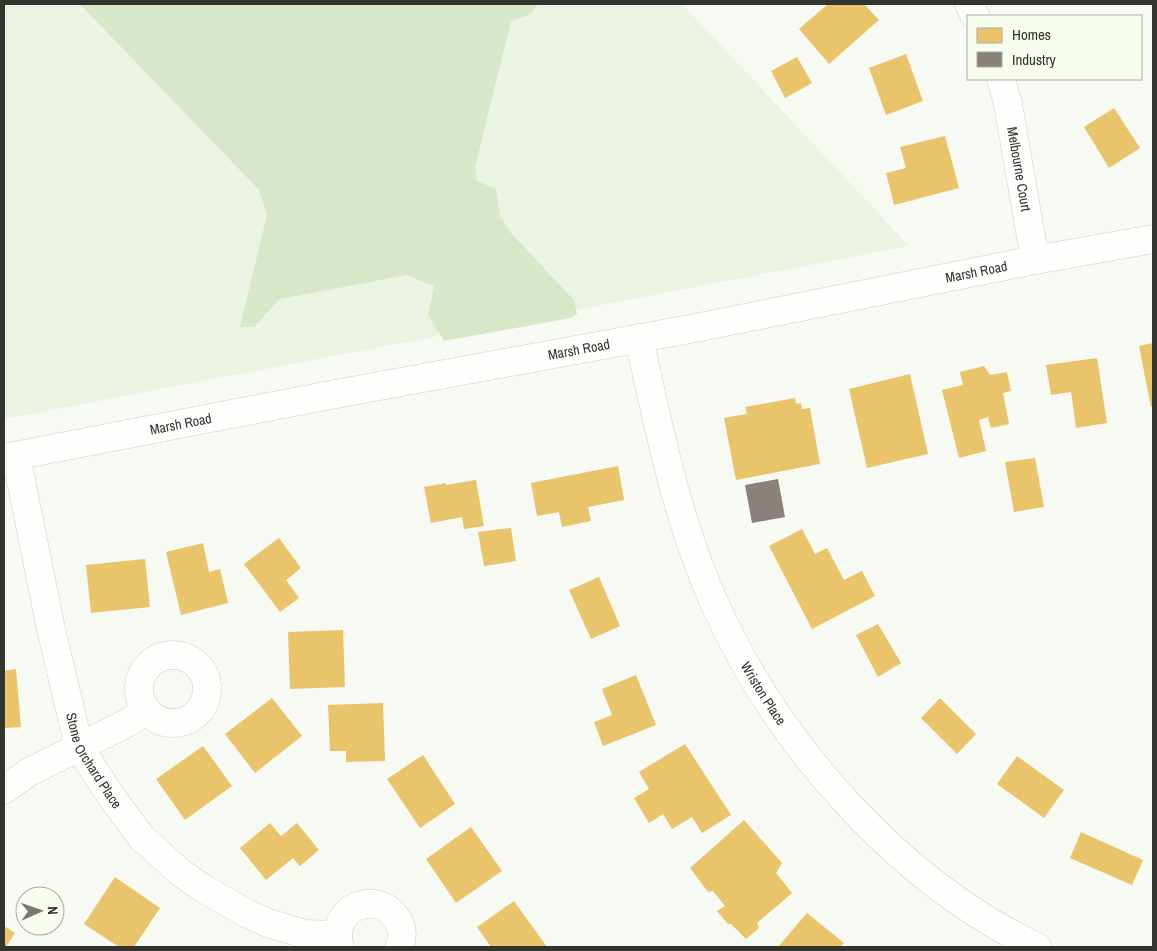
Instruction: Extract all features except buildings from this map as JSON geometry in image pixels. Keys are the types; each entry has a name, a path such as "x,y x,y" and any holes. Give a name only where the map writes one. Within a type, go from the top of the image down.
{"street":[{"name":"Melbourne Court","path":"1001,80 1008,104 1035,260"},
{"name":"Marsh Road","path":"10,457 639,338 1035,260 1153,240"},
{"name":"Wriston Place","path":"639,338 663,448 692,546 717,610 748,672 767,702 794,740 846,802 877,834 930,880 991,923 1037,947"},
{"name":"Stone Orchard Place","path":"10,457 79,747 113,800 142,838 181,873 204,889 268,923 305,934 339,941 342,919 349,911 357,906 377,904 390,911 400,924 402,933 399,947"},
{"path":"4,790 29,772 128,722 146,710"}],"shaded area":[{"path":"4,4 682,4 909,246 4,419"}],"green space":[{"path":"80,4 537,4 531,14 511,21 475,167 477,181 496,189 500,216 510,232 574,300 577,314 571,318 444,341 428,315 434,286 407,275 280,299 254,327 240,327 267,215 259,190"}]}
